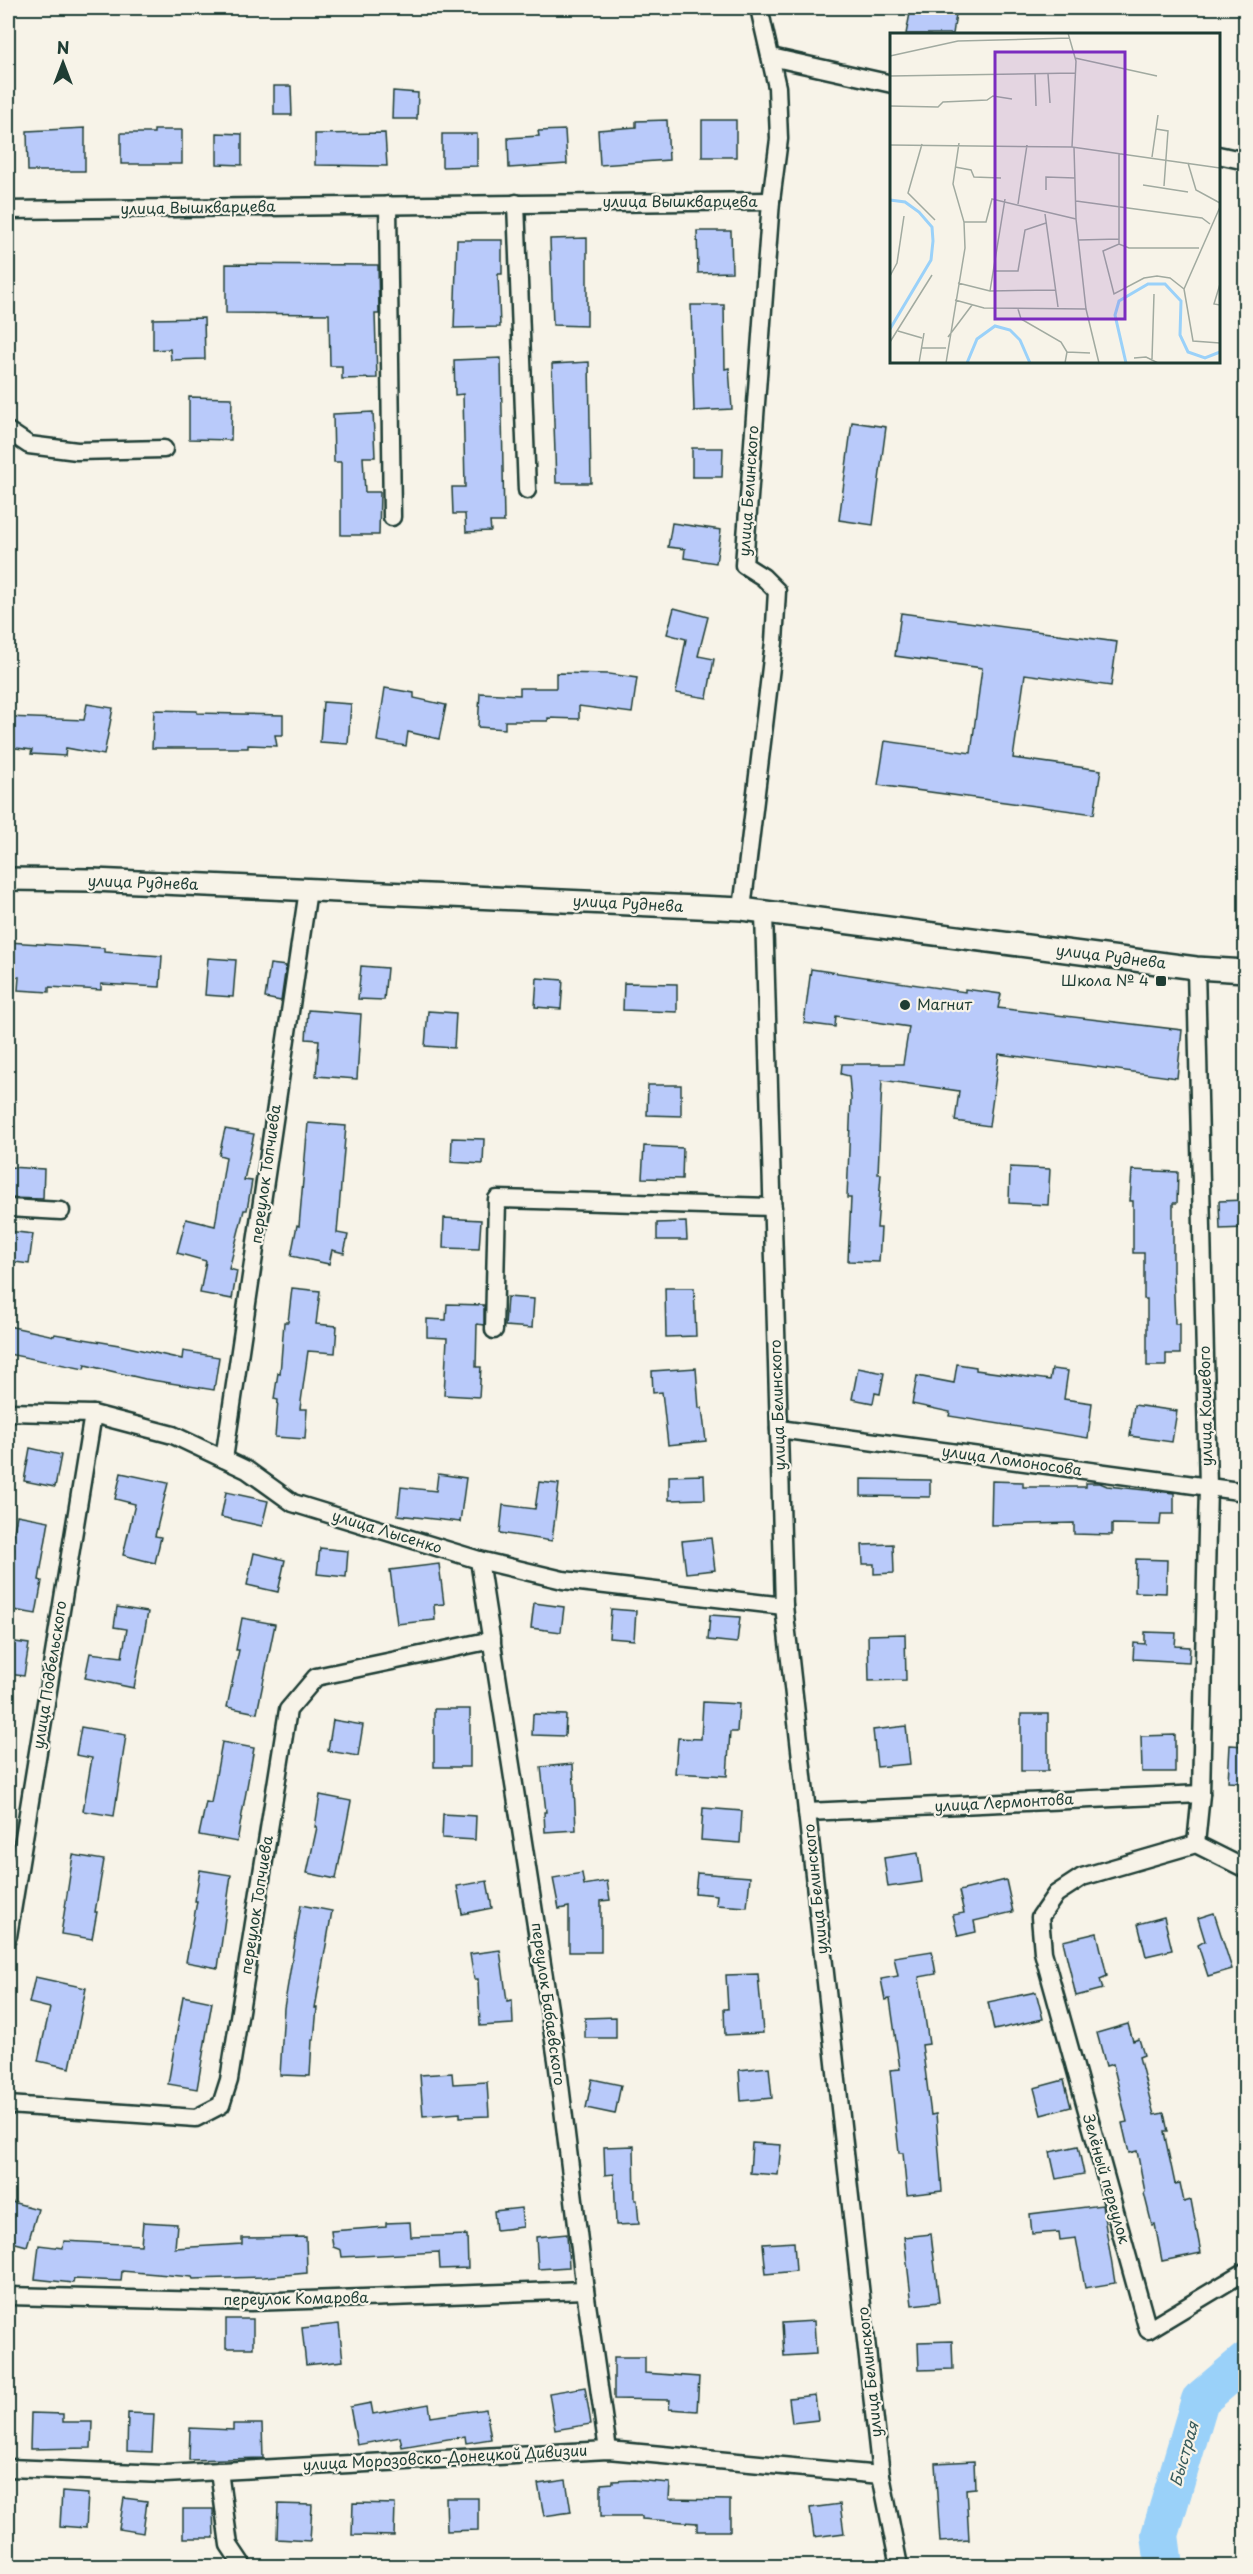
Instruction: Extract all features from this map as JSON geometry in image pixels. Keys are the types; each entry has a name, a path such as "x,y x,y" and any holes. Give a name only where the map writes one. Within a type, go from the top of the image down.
{"street":[{"name":"улица Белинского","path":"742,909 774,642 777,591 763,577 744,565 771,201 779,139 777,87 759,8"},
{"path":"771,57 890,84"},
{"path":"1220,155 1245,161"},
{"name":"улица Вышкварцева","path":"8,210 771,201"},
{"path":"516,203 527,490"},
{"path":"388,205 392,517"},
{"path":"8,431 29,445 77,451 164,449"},
{"name":"улица Руднева","path":"8,879 742,909 1196,968 1245,971"},
{"name":"переулок Топчиева","path":"224,1459 308,890"},
{"name":"улица Белинского","path":"764,913 784,1606 881,2475 899,2566"},
{"name":"улица Кошевого","path":"1196,968 1208,1487 1201,1794 1196,1844"},
{"path":"494,1330 497,1198 772,1207"},
{"path":"8,1208 62,1211"},
{"name":"улица Лысенко","path":"8,1412 93,1414 173,1434 246,1470 293,1503 479,1560 563,1580 784,1606"},
{"name":"улица Подбельского","path":"8,1936 93,1414"},
{"name":"улица Ломоносова","path":"779,1429 1245,1492"},
{"name":"переулок Бабаевского","path":"479,1560 557,2060 585,2290 608,2450"},
{"name":"переулок Топчиева","path":"8,2105 196,2118 221,2105 229,2080 288,1710 316,1677 492,1640"},
{"name":"улица Лермонтова","path":"807,1812 1201,1794"},
{"path":"1196,1844 1245,1869"},
{"name":"Зелёный переулок","path":"1196,1844 1082,1877 1056,1894 1040,1917 1043,1952 1148,2330 1245,2271"},
{"name":"переулок Комарова","path":"8,2296 251,2302 585,2290"},
{"name":"улица Морозовско-Донецкой Дивизии","path":"8,2468 165,2474 608,2450 881,2475"},
{"path":"219,2471 229,2545 243,2566"}],"building":[{"path":"911,8 956,14 953,33 906,33"},
{"path":"274,86 291,86 292,115 274,115"},
{"path":"393,91 418,93 417,119 392,119"},
{"path":"667,120 669,160 600,165 598,130 636,127 636,121"},
{"path":"702,120 736,120 736,157 702,157"},
{"path":"85,128 85,171 28,171 27,131"},
{"path":"154,130 182,130 182,164 121,164 121,133 154,133"},
{"path":"565,130 567,164 509,168 508,138 539,136 538,131"},
{"path":"217,133 242,134 242,165 217,164"},
{"path":"385,133 387,166 315,165 315,134"},
{"path":"442,134 477,134 477,166 442,167"},
{"path":"697,231 731,231 732,272 698,273"},
{"path":"587,238 587,326 553,325 550,239"},
{"path":"457,240 502,240 502,274 498,274 500,327 454,328"},
{"path":"226,264 378,265 379,314 375,314 377,378 342,379 342,366 330,366 329,314 226,313"},
{"path":"691,305 724,305 725,369 729,368 732,409 694,411"},
{"path":"204,318 205,359 171,360 170,349 153,350 153,319"},
{"path":"501,358 504,522 490,522 491,531 466,532 465,514 453,514 452,487 465,487 463,394 455,395 454,360"},
{"path":"589,362 591,483 556,483 552,364"},
{"path":"189,397 232,398 231,440 189,439"},
{"path":"373,412 375,457 363,457 365,492 380,492 379,535 341,535 341,462 334,462 333,414"},
{"path":"852,422 886,427 873,525 839,520"},
{"path":"692,448 723,448 722,477 692,477"},
{"path":"672,523 721,530 716,563 684,558 685,549 668,547"},
{"path":"674,608 708,617 698,656 714,659 707,698 676,693 686,639 667,634"},
{"path":"901,613 1117,642 1111,686 1025,674 1013,758 1101,770 1094,814 878,785 885,741 971,753 982,668 895,656"},
{"path":"556,673 609,674 637,678 632,713 579,706 579,719 548,718 548,721 505,721 505,729 478,727 480,693 520,695 520,688 556,688"},
{"path":"385,688 414,693 414,698 446,705 439,739 408,732 406,746 377,741"},
{"path":"323,702 351,704 348,744 320,742"},
{"path":"87,704 113,708 104,755 66,748 65,756 31,754 32,750 8,747 8,717 84,720"},
{"path":"154,710 283,715 283,735 275,735 277,746 152,748"},
{"path":"8,942 104,948 104,952 162,956 160,987 101,984 101,990 49,987 49,992 18,990 19,977 8,976"},
{"path":"208,958 236,960 233,997 205,995"},
{"path":"270,964 286,966 281,1001 265,998"},
{"path":"361,966 387,968 384,1000 358,999"},
{"path":"811,969 965,992 965,989 1001,994 998,1008 1182,1030 1177,1078 999,1054 989,1126 955,1121 959,1091 882,1080 878,1174 881,1174 877,1228 881,1228 879,1262 848,1261 851,1198 847,1198 851,1099 849,1076 841,1074 842,1064 903,1064 909,1027 836,1016 835,1027 804,1023"},
{"path":"537,978 563,980 561,1009 535,1007"},
{"path":"624,983 677,984 677,1012 623,1010"},
{"path":"308,1010 361,1014 357,1079 316,1076 319,1040 306,1039"},
{"path":"428,1011 456,1013 454,1048 425,1046"},
{"path":"648,1085 681,1085 681,1116 647,1115"},
{"path":"308,1123 346,1126 337,1233 348,1235 344,1253 332,1250 329,1264 291,1256 297,1225 299,1226"},
{"path":"225,1129 254,1134 244,1180 252,1181 247,1210 244,1210 229,1269 237,1271 232,1299 200,1293 206,1261 177,1253 186,1219 215,1226 226,1157 219,1155"},
{"path":"452,1138 484,1139 483,1164 451,1162"},
{"path":"644,1146 683,1148 682,1179 642,1178"},
{"path":"8,1167 44,1169 43,1199 8,1198"},
{"path":"1010,1167 1050,1169 1048,1205 1009,1203"},
{"path":"1132,1170 1178,1172 1177,1203 1173,1203 1173,1270 1175,1324 1180,1324 1180,1354 1166,1354 1166,1366 1147,1366 1144,1253 1133,1253 1133,1201 1130,1201"},
{"path":"1245,1200 1245,1228 1220,1229 1219,1201"},
{"path":"444,1218 481,1220 479,1249 443,1248"},
{"path":"686,1222 687,1240 657,1240 657,1223"},
{"path":"8,1231 33,1234 29,1264 8,1261"},
{"path":"292,1288 320,1291 316,1324 337,1326 335,1353 308,1351 300,1409 307,1409 305,1439 275,1437 278,1400 274,1399 278,1373 280,1374 284,1322 288,1322"},
{"path":"665,1288 694,1288 696,1336 666,1337"},
{"path":"507,1297 534,1299 532,1328 505,1326"},
{"path":"447,1304 484,1305 484,1325 477,1324 476,1367 481,1367 479,1397 444,1395 447,1338 427,1337 427,1319 446,1320"},
{"path":"8,1326 54,1336 55,1334 119,1345 182,1359 183,1351 219,1357 214,1390 145,1379 85,1365 84,1369 8,1354"},
{"path":"957,1364 976,1367 976,1370 1050,1380 1052,1369 1068,1371 1064,1399 1092,1403 1088,1438 949,1416 950,1412 912,1404 917,1376 954,1383"},
{"path":"696,1368 699,1408 702,1408 706,1441 668,1445 662,1392 653,1393 652,1371"},
{"path":"858,1368 884,1373 880,1394 875,1393 873,1403 852,1399"},
{"path":"1134,1405 1177,1411 1172,1442 1130,1436"},
{"path":"30,1448 61,1455 55,1487 24,1481"},
{"path":"121,1473 168,1483 155,1536 161,1537 155,1563 123,1555 135,1504 115,1499"},
{"path":"438,1474 466,1478 460,1522 398,1515 401,1487 436,1491"},
{"path":"704,1475 705,1499 669,1500 669,1476"},
{"path":"861,1479 930,1480 930,1497 861,1496"},
{"path":"992,1481 1023,1482 1023,1487 1086,1487 1086,1483 1100,1483 1107,1486 1174,1493 1174,1514 1161,1514 1160,1525 1112,1524 1112,1535 1074,1534 1074,1523 991,1525"},
{"path":"539,1482 559,1484 552,1541 500,1533 503,1505 535,1509"},
{"path":"226,1492 268,1501 262,1526 221,1517"},
{"path":"17,1515 49,1521 36,1614 8,1609 8,1585 14,1549 11,1548"},
{"path":"711,1538 715,1570 686,1573 682,1541"},
{"path":"893,1544 894,1573 874,1574 874,1564 863,1564 862,1545"},
{"path":"320,1548 348,1551 346,1577 317,1574"},
{"path":"254,1553 285,1560 278,1592 247,1585"},
{"path":"1136,1559 1167,1560 1166,1593 1135,1592"},
{"path":"439,1564 444,1604 434,1605 435,1620 397,1624 390,1570"},
{"path":"534,1603 564,1607 561,1632 531,1628"},
{"path":"117,1607 148,1612 134,1688 85,1678 90,1653 122,1657 127,1629 114,1627"},
{"path":"611,1609 636,1611 634,1640 609,1638"},
{"path":"710,1615 740,1617 737,1643 708,1640"},
{"path":"242,1618 275,1624 257,1713 227,1707 239,1650 236,1650"},
{"path":"1145,1632 1176,1633 1175,1646 1190,1647 1189,1662 1133,1659 1134,1643 1145,1644"},
{"path":"905,1634 906,1680 869,1681 868,1635"},
{"path":"8,1641 29,1644 24,1676 8,1674"},
{"path":"703,1702 739,1704 737,1732 730,1732 727,1776 675,1773 678,1738 701,1739"},
{"path":"434,1709 470,1709 470,1767 434,1767"},
{"path":"533,1714 566,1715 565,1736 532,1735"},
{"path":"1021,1714 1048,1714 1048,1771 1021,1771"},
{"path":"333,1720 363,1725 358,1756 328,1751"},
{"path":"906,1726 910,1764 877,1767 873,1730"},
{"path":"81,1727 126,1735 114,1816 83,1811 92,1758 76,1755"},
{"path":"1175,1735 1175,1772 1142,1772 1141,1736"},
{"path":"222,1742 254,1748 237,1842 199,1835 206,1802 211,1803"},
{"path":"1230,1745 1245,1746 1245,1783 1228,1782"},
{"path":"573,1764 576,1830 545,1832 544,1812 546,1812 541,1767"},
{"path":"320,1795 351,1801 336,1879 307,1873 317,1827 315,1827"},
{"path":"703,1808 742,1811 740,1843 701,1840"},
{"path":"443,1814 476,1816 475,1840 442,1838"},
{"path":"918,1853 922,1882 888,1887 884,1858"},
{"path":"73,1855 104,1860 92,1939 61,1934"},
{"path":"200,1870 231,1875 218,1968 186,1962"},
{"path":"582,1873 584,1885 607,1881 610,1900 601,1901 601,1952 569,1952 569,1907 559,1909 553,1878"},
{"path":"697,1873 750,1877 747,1907 716,1905 717,1895 695,1893"},
{"path":"1006,1880 1013,1912 974,1921 976,1932 958,1936 953,1915 964,1913 959,1891"},
{"path":"487,1881 492,1908 462,1914 457,1886"},
{"path":"301,1905 332,1911 315,2008 317,2008 310,2076 280,2075 284,2008"},
{"path":"1214,1913 1232,1969 1208,1976 1198,1945 1205,1941 1198,1918"},
{"path":"1164,1917 1172,1950 1146,1956 1138,1924"},
{"path":"1097,1933 1107,1976 1100,1979 1103,1989 1076,1996 1063,1941"},
{"path":"500,1950 507,2001 512,2000 513,2024 480,2026 478,1979 474,1979 470,1954"},
{"path":"932,1951 936,1974 919,1977 929,2044 922,2045 931,2115 936,2114 942,2191 907,2195 903,2153 899,2153 890,2070 900,2069 890,1999 885,2000 881,1979 898,1976 894,1957"},
{"path":"758,1974 763,2033 725,2035 724,2009 728,2009 726,1975"},
{"path":"35,1977 86,1988 70,2068 38,2061 50,2008 29,2003"},
{"path":"1036,1992 1043,2019 994,2030 988,2002"},
{"path":"183,1996 212,2002 197,2089 168,2084"},
{"path":"616,2017 616,2038 585,2038 585,2018"},
{"path":"1128,2024 1133,2041 1139,2039 1144,2055 1139,2057 1154,2115 1164,2113 1168,2132 1164,2132 1175,2184 1180,2183 1184,2202 1191,2200 1201,2253 1162,2261 1155,2224 1152,2225 1144,2193 1137,2151 1129,2153 1122,2123 1127,2122 1113,2064 1106,2066 1097,2033"},
{"path":"769,2067 772,2098 741,2101 739,2070"},
{"path":"452,2073 453,2084 487,2082 489,2116 460,2117 460,2113 423,2116 420,2075"},
{"path":"592,2079 621,2085 615,2114 586,2108"},
{"path":"1064,2080 1071,2107 1041,2115 1034,2088"},
{"path":"752,2143 781,2145 778,2175 750,2173"},
{"path":"634,2146 635,2200 637,2200 639,2224 616,2225 614,2174 605,2175 604,2147"},
{"path":"1078,2146 1084,2174 1056,2179 1050,2152"},
{"path":"8,2201 38,2209 27,2246 8,2241"},
{"path":"1102,2205 1115,2283 1085,2288 1076,2238 1060,2240 1059,2232 1032,2234 1030,2214"},
{"path":"521,2208 523,2227 496,2230 494,2211"},
{"path":"143,2222 177,2224 175,2248 242,2244 242,2238 306,2237 307,2273 193,2279 192,2277 122,2271 121,2281 74,2279 73,2283 35,2279 39,2245 63,2248 64,2241 141,2245"},
{"path":"410,2222 411,2237 467,2235 468,2268 440,2269 439,2252 342,2257 341,2250 333,2247 331,2231 386,2227 386,2223"},
{"path":"567,2234 569,2267 538,2269 536,2237"},
{"path":"931,2234 939,2302 912,2305 904,2237"},
{"path":"794,2242 796,2271 766,2274 763,2244"},
{"path":"226,2319 253,2319 253,2348 226,2348"},
{"path":"814,2321 816,2354 784,2356 782,2323"},
{"path":"339,2324 343,2361 306,2365 302,2328"},
{"path":"952,2341 953,2369 919,2370 918,2342"},
{"path":"614,2357 645,2357 645,2373 699,2377 697,2411 669,2409 670,2400 614,2399"},
{"path":"585,2387 591,2424 555,2430 549,2393"},
{"path":"815,2395 818,2420 792,2423 789,2398"},
{"path":"371,2403 373,2414 429,2404 431,2417 486,2409 491,2439 466,2443 465,2436 402,2447 400,2437 357,2445 350,2407"},
{"path":"31,2413 63,2414 63,2422 92,2422 91,2448 30,2449"},
{"path":"128,2413 154,2414 152,2452 127,2451"},
{"path":"233,2424 262,2424 263,2458 189,2460 190,2428 233,2430"},
{"path":"974,2461 975,2488 966,2489 969,2540 940,2542 935,2463"},
{"path":"566,2480 571,2512 544,2516 538,2484"},
{"path":"634,2480 670,2483 669,2499 730,2500 730,2531 697,2531 697,2523 642,2519 642,2516 601,2516 601,2484"},
{"path":"62,2492 88,2494 86,2528 60,2526"},
{"path":"124,2498 147,2501 143,2533 119,2529"},
{"path":"446,2498 478,2498 478,2530 447,2531"},
{"path":"353,2503 395,2504 394,2536 352,2535"},
{"path":"278,2504 312,2505 310,2541 277,2539"},
{"path":"840,2504 844,2533 814,2537 810,2508"},
{"path":"183,2509 213,2509 214,2538 183,2538"}],"waterway":[{"name":"Быстрая","path":"1164,2566 1160,2535 1200,2400 1246,2361"}],"place":[{"name":"Школа № 4","path":"1161,981"},
{"name":"Магнит","path":"905,1005"}]}
